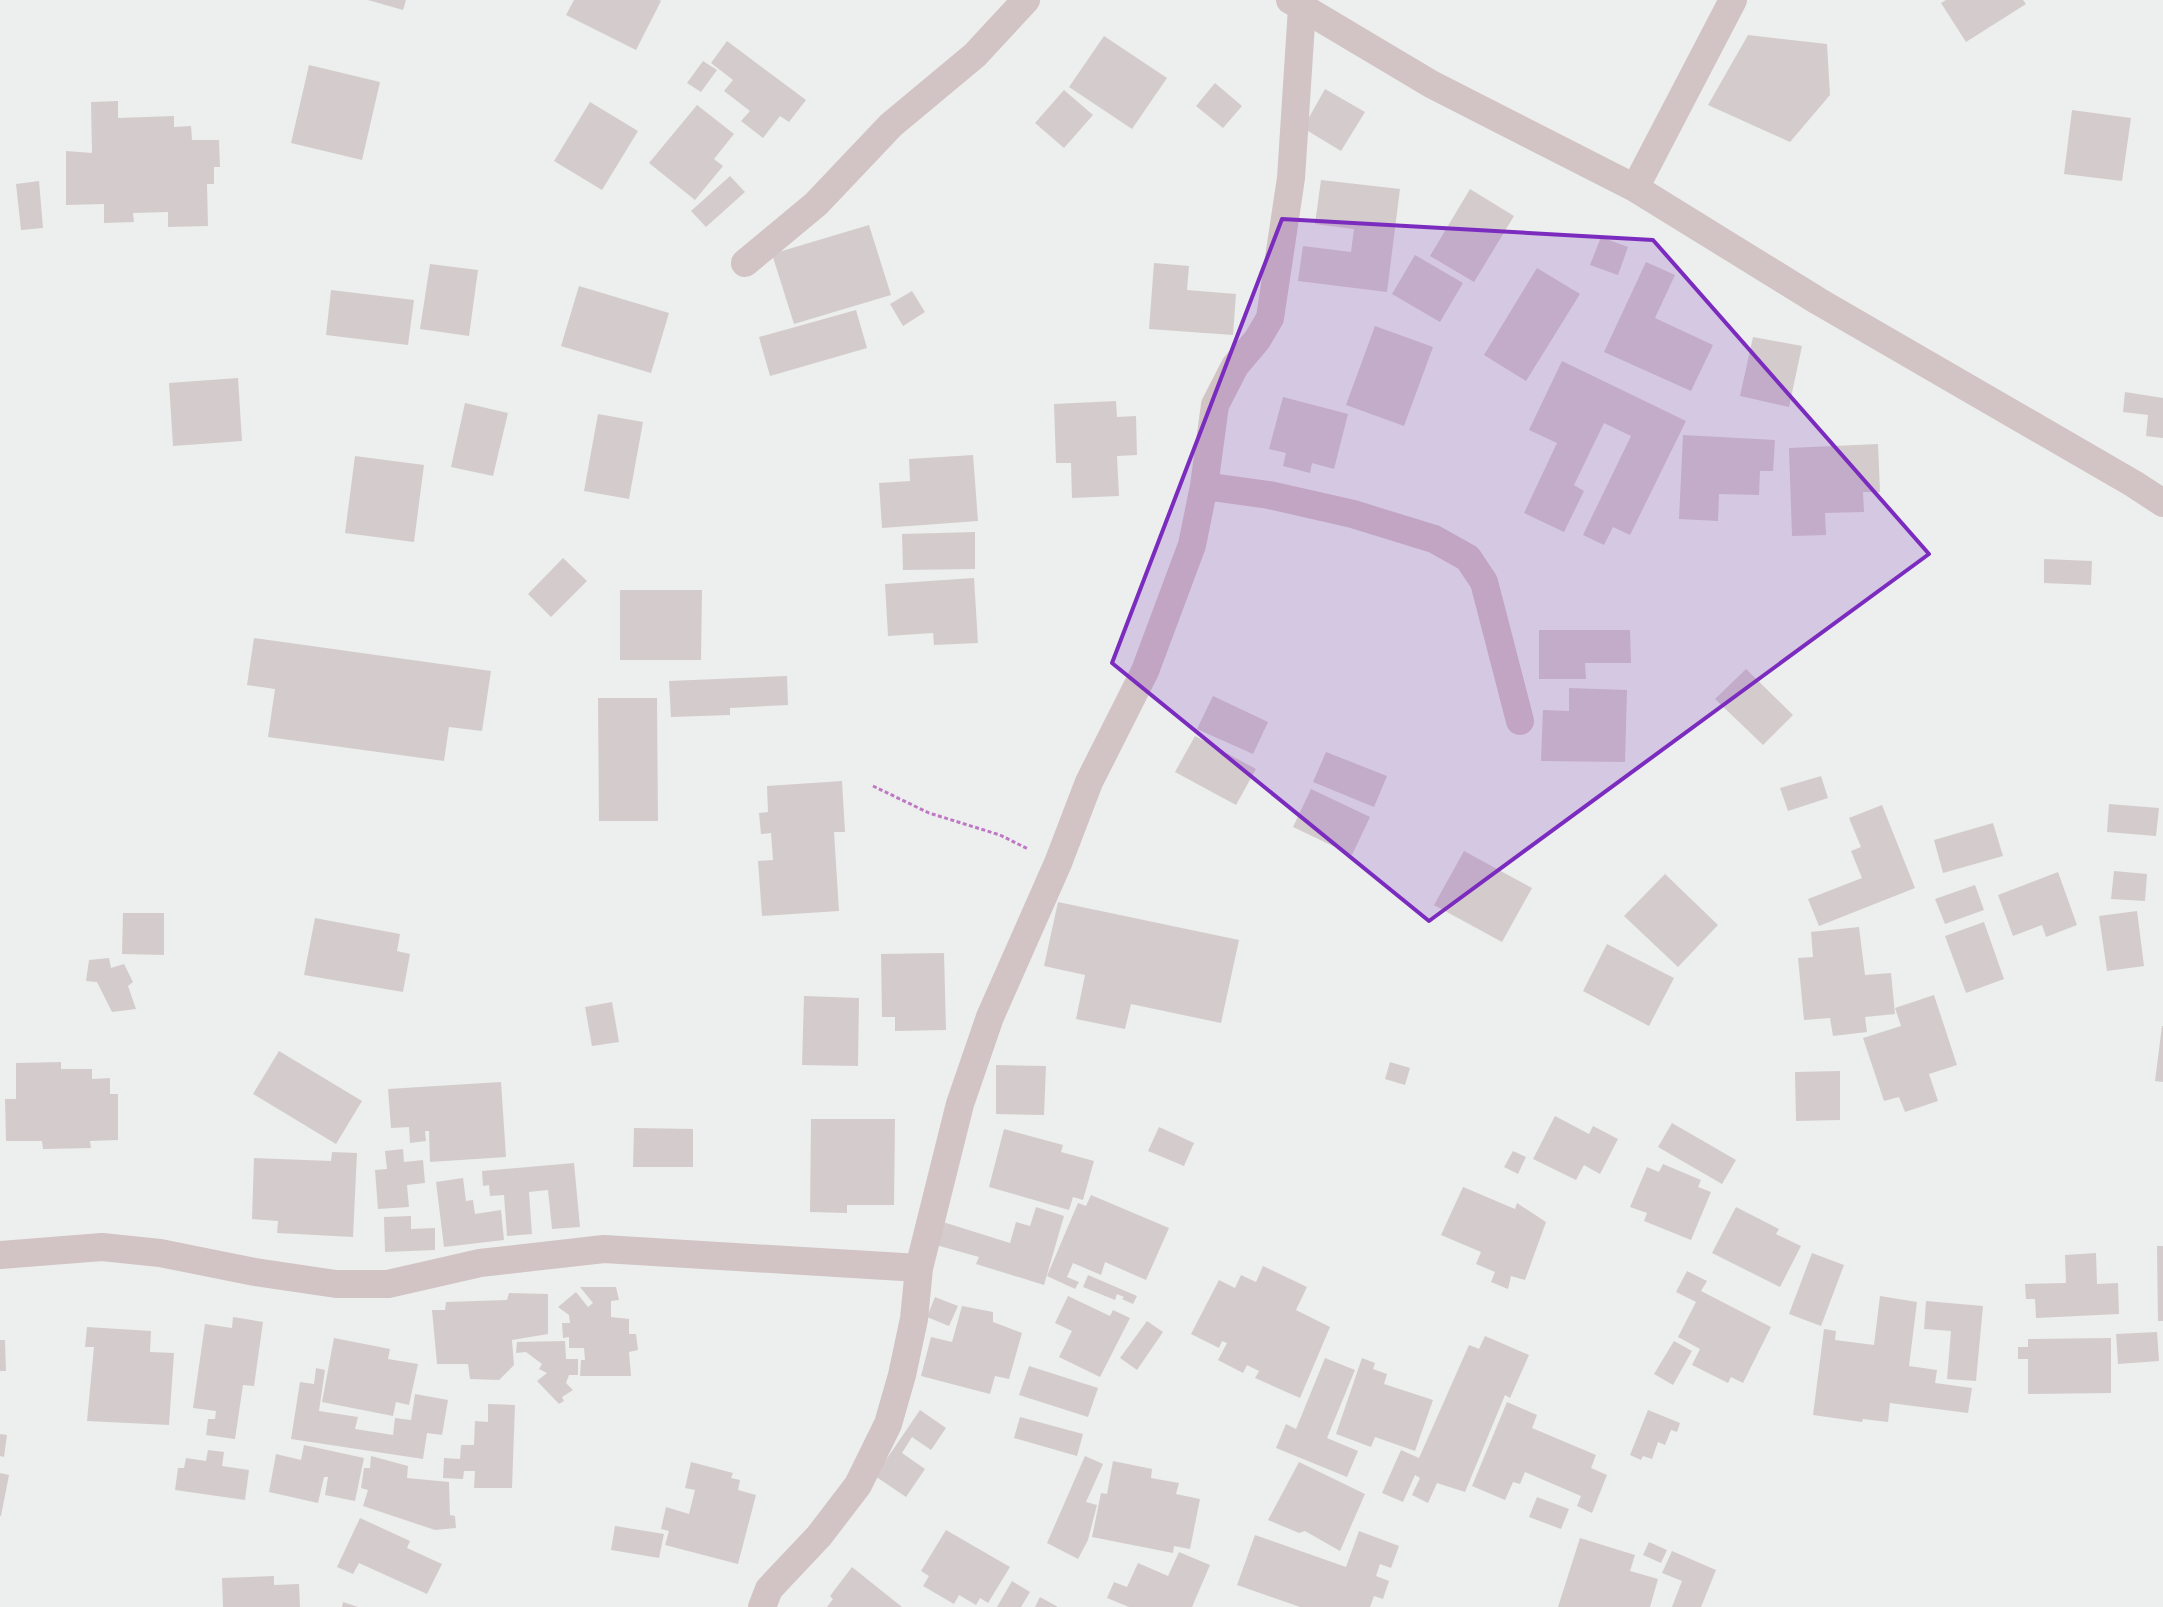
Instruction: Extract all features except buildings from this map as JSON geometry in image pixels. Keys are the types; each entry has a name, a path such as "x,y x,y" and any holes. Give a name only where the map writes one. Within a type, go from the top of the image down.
{"street":[{"path":"745,263 816,204 891,125 975,55 1026,0"},
{"path":"1635,188 1733,0"},
{"path":"762,1607 769,1589 819,1536 858,1485 888,1424 902,1375 914,1319 919,1268 960,1104 990,1017 1058,864 1089,782 1145,672 1192,545 1204,486 1215,405 1235,366 1257,340 1270,318 1291,178 1296,4 1431,84 1635,188 1818,301 2134,484 2163,503"},
{"path":"1204,486 1269,495 1354,514 1434,539 1468,558 1484,582 1520,721"},
{"path":"0,1255 102,1247 160,1253 255,1272 345,1284 388,1284 480,1264 604,1249 919,1268"}],"path":[{"path":"872,786 929,813 1000,835 1058,864"}],"highlighted area":[{"path":"1282,219 1653,240 1929,554 1429,921 1112,663"}]}
